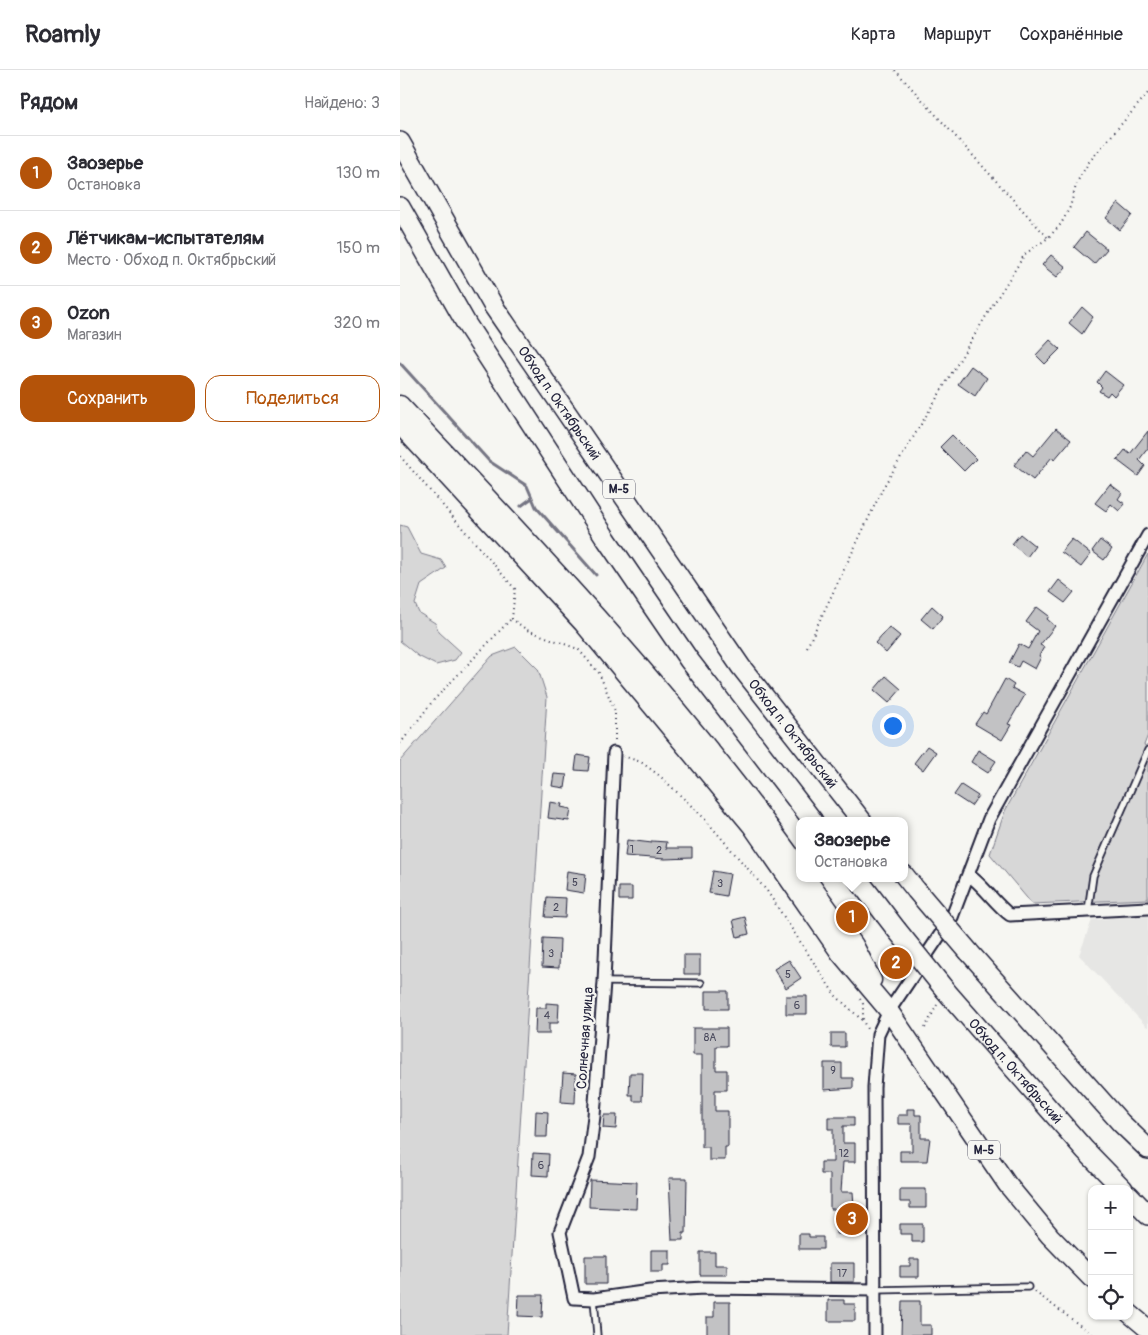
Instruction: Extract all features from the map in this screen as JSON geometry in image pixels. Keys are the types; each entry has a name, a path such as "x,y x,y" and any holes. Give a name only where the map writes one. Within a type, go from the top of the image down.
{"highway":[{"name":"Обход п. Октябрьский","path":"400,142 494,307 741,667 859,817"},
{"name":"М-5","path":"400,207 467,325 607,540 689,660 810,817"},
{"path":"908,880 969,952 1122,1123 1148,1149"},
{"name":"Обход п. Октябрьский","path":"860,882 946,991 1079,1143 1119,1185"},
{"path":"1133,1199 1148,1215"}],"main road":[{"path":"400,405 594,612 764,818 796,863"},
{"path":"400,425 583,623 740,811 841,954 889,1011"},
{"path":"809,882 854,945 889,1011"},
{"name":"М-5","path":"889,1011 1007,1184 1050,1236 1088,1275"},
{"path":"1133,1317 1148,1330"}],"street":[{"path":"875,1335 874,1087 876,1044 882,1022 949,922 989,819 1148,535"},
{"name":"Солнечная улица","path":"594,1299 574,1298 560,1232 589,1157 604,982 614,753"},
{"path":"968,875 974,878 984,892 1010,915 1148,908"},
{"path":"594,1299 650,1291 704,1288 874,1290"}],"lane":[{"path":"1088,911 1093,876 1148,750"},
{"path":"604,982 701,984"},
{"path":"874,1290 1028,1287"},
{"path":"594,1299 597,1335"}],"path":[{"path":"895,70 1048,238"},
{"path":"807,647 884,486 1025,254 1048,238 1061,224 1070,207 1077,182 1089,162 1148,94"},
{"path":"400,456 515,589 512,619 432,702 400,744"},
{"path":"512,619 527,630 578,649 599,673 616,711 614,753 647,767 704,817 767,891 835,995 863,1022 876,1044"},
{"path":"878,964 898,969 920,965"},
{"path":"924,1028 946,991"},
{"path":"1028,1287 1093,1335"}],"shaded area":[{"path":"400,525 407,527 421,554 441,560 446,568 421,585 415,604 419,613 435,623 439,632 461,652 455,660 436,665 418,656 400,641"},
{"path":"1148,554 1148,735 1144,745 1148,747 1148,899 1032,904 990,854 1005,811"},
{"path":"516,647 538,669 547,697 507,1335 400,1335 400,761 492,656"},
{"path":"1148,914 1148,1028 1079,955 1092,920"},
{"path":"833,1212 862,1212 862,1238 833,1239"}],"building":[{"path":"1118,203 1132,215 1120,230 1106,218"},
{"path":"1086,232 1107,249 1094,264 1074,247"},
{"path":"1051,255 1066,267 1057,277 1042,265"},
{"path":"1082,307 1093,317 1082,334 1069,323"},
{"path":"1050,340 1060,349 1045,364 1036,355"},
{"path":"971,366 987,378 975,396 958,384"},
{"path":"1105,371 1123,385 1114,396 1110,392 1107,396 1099,391 1102,387 1097,382"},
{"path":"1056,428 1071,440 1054,460 1052,457 1033,480 1014,465 1026,450 1033,456"},
{"path":"1148,431 1148,448 1139,460 1145,466 1138,476 1117,460 1125,450 1130,454"},
{"path":"952,435 976,459 964,471 940,447"},
{"path":"1110,484 1122,493 1118,499 1125,504 1119,511 1111,504 1106,511 1095,503"},
{"path":"1020,534 1035,546 1027,557 1012,544"},
{"path":"1072,539 1091,554 1081,567 1061,552"},
{"path":"1100,540 1112,549 1104,560 1092,551"},
{"path":"1059,580 1074,592 1065,603 1050,592"},
{"path":"932,606 943,616 933,629 921,619"},
{"path":"1037,607 1049,616 1047,619 1055,626 1040,645 1044,647 1035,669 1021,661 1018,667 1009,663 1019,644 1028,649 1038,631 1026,622"},
{"path":"889,627 900,636 886,653 875,643"},
{"path":"886,676 901,689 889,703 874,690"},
{"path":"1005,679 1014,685 1012,688 1025,695 1008,724 1011,725 1002,740 975,724 983,712 986,714"},
{"path":"927,746 936,752 923,770 914,763"},
{"path":"978,750 996,761 988,773 971,762"},
{"path":"577,755 590,757 588,771 575,770"},
{"path":"554,774 567,775 565,788 552,786"},
{"path":"961,785 978,796 971,806 954,795"},
{"path":"550,802 562,804 561,807 571,809 569,821 548,818"},
{"path":"627,840 652,843 652,841 667,842 666,848 692,848 692,858 665,859 625,856"},
{"path":"567,871 586,874 584,893 565,890"},
{"path":"713,871 730,874 726,896 709,893"},
{"path":"619,887 632,887 632,900 619,900"},
{"path":"547,897 566,898 565,918 545,917"},
{"path":"745,917 749,934 737,937 733,920"},
{"path":"543,938 560,939 559,968 542,967"},
{"path":"684,955 700,955 700,974 684,974"},
{"path":"789,960 801,978 786,988 774,969"},
{"path":"706,991 728,991 728,1009 706,1009"},
{"path":"786,996 807,996 807,1014 786,1014"},
{"path":"546,1003 559,1004 558,1023 549,1023 549,1034 535,1034 536,1008 546,1008"},
{"path":"693,1028 727,1028 727,1046 716,1046 716,1070 727,1070 727,1090 715,1090 715,1111 728,1111 728,1147 725,1147 725,1160 709,1160 709,1147 702,1147 702,1055 693,1055"},
{"path":"831,1033 845,1033 845,1047 831,1047"},
{"path":"824,1063 842,1063 842,1078 853,1078 853,1088 824,1090"},
{"path":"563,1073 576,1074 575,1103 561,1102"},
{"path":"630,1073 643,1073 642,1101 633,1101 633,1095 629,1095"},
{"path":"907,1109 915,1109 915,1115 921,1115 921,1138 930,1138 927,1161 900,1161 900,1151 912,1151 912,1124 898,1124 898,1115 907,1115"},
{"path":"536,1111 548,1112 547,1137 535,1137"},
{"path":"604,1115 617,1115 616,1129 603,1128"},
{"path":"828,1117 854,1117 854,1126 843,1126 843,1143 855,1143 855,1162 843,1162 841,1192 853,1192 856,1234 836,1234 836,1209 830,1209 830,1174 821,1174 821,1162 833,1162 833,1129 828,1129"},
{"path":"533,1153 549,1154 548,1176 532,1175"},
{"path":"669,1178 687,1178 686,1233 683,1233 683,1240 672,1240"},
{"path":"590,1180 637,1182 636,1209 589,1207"},
{"path":"900,1189 926,1189 926,1208 910,1208 910,1202 900,1202"},
{"path":"900,1224 923,1224 923,1242 912,1242 912,1234 900,1234"},
{"path":"799,1234 809,1234 809,1237 823,1237 823,1249 799,1249"},
{"path":"651,1250 670,1250 670,1265 663,1265 663,1272 651,1272"},
{"path":"700,1252 715,1252 715,1265 727,1265 727,1275 700,1275"},
{"path":"585,1256 606,1256 606,1284 585,1284"},
{"path":"910,1259 919,1259 919,1277 900,1277 900,1266 910,1266"},
{"path":"830,1263 854,1263 854,1282 830,1282"},
{"path":"519,1295 543,1295 542,1317 518,1316"},
{"path":"828,1300 844,1300 844,1304 855,1304 855,1321 828,1321"},
{"path":"902,1301 920,1301 920,1325 931,1325 931,1335 901,1335"},
{"path":"714,1302 730,1302 730,1335 707,1335 707,1317 714,1317"}],"waterway":[{"path":"400,363 489,461 527,486 536,507 596,575"},
{"path":"521,506 532,498"}],"place":[{"name":"Заозерье","path":"852,917"},
{"name":"Лётчикам-испытателям","path":"896,963"},
{"name":"Ozon","path":"852,1219"}]}
